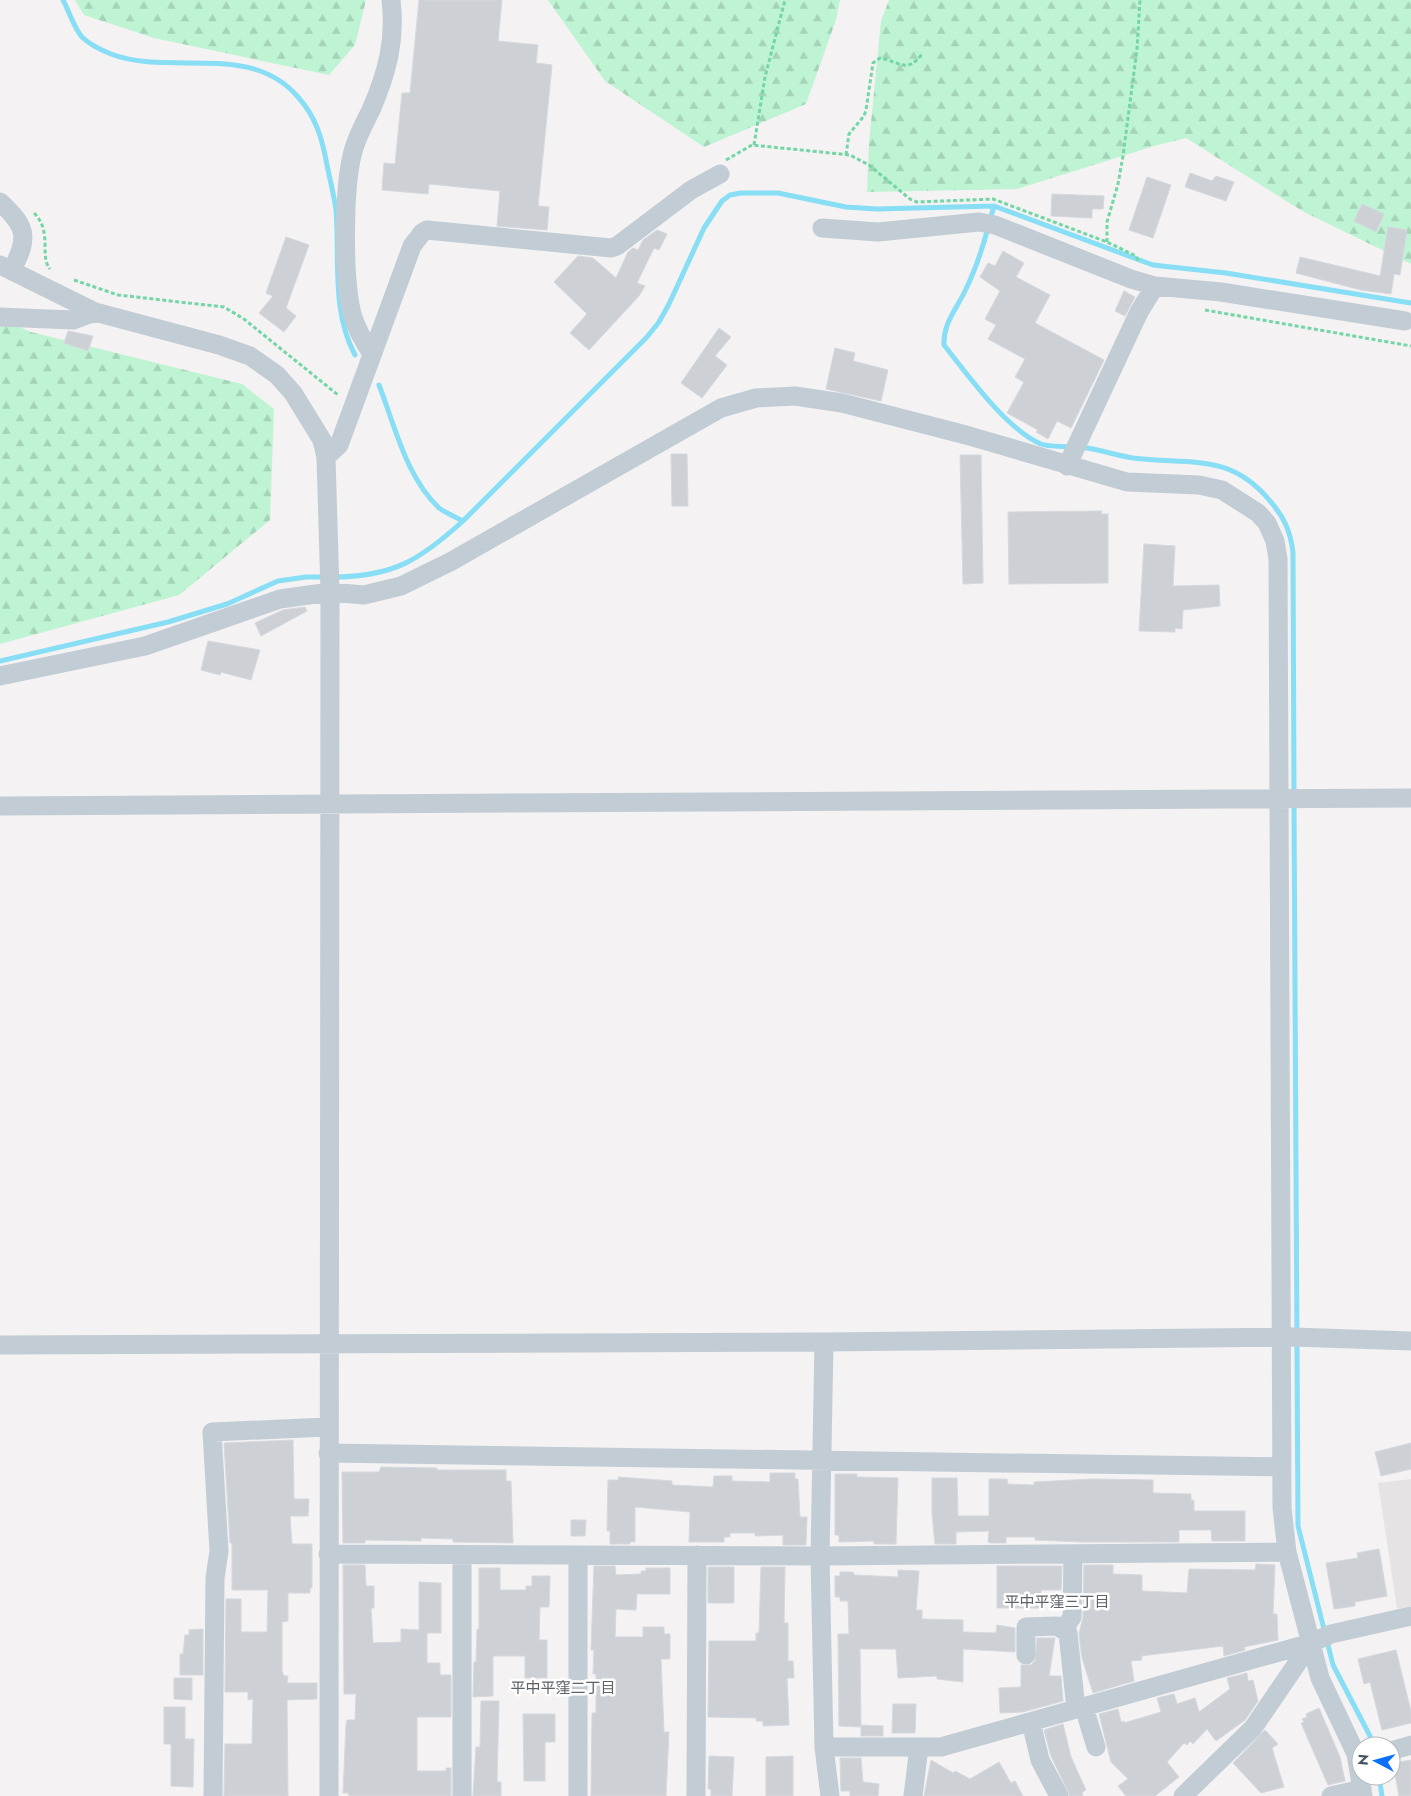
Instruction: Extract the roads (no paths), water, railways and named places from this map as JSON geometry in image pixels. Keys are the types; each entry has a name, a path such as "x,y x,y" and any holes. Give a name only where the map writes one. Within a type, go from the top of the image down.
{"street":[{"path":"372,354 356,325 350,301 348,179 354,147 382,85 391,53 394,28 391,0"},
{"path":"326,457 339,444 412,246 422,233 427,230 611,248 691,190 720,174"},
{"path":"0,202 19,220 23,240 23,248 6,267 94,312 220,345 250,356 277,375 293,393 322,440 326,457 330,582 328,1796"},
{"path":"822,228 851,232 878,232 979,222 995,225 1131,279 1154,286 1222,292 1405,321"},
{"path":"1067,466 1139,312 1154,286"},
{"path":"0,317 73,320 94,312"},
{"path":"0,676 138,648 330,582 364,595 401,586 450,562 721,408 756,398 795,396 842,403 966,435 1127,482 1199,485 1222,490 1258,513 1267,523 1274,540 1278,559 1293,1337 1281,1467 1282,1508 1287,1552 1320,1678 1351,1742"},
{"path":"0,806 1411,798"},
{"path":"0,1345 824,1342 1293,1337 1411,1341"},
{"path":"824,1342 820,1556 824,1747 830,1796"},
{"path":"213,1796 215,1578 218,1550 212,1432 328,1427"},
{"path":"328,1453 1281,1467"},
{"path":"328,1554 820,1556 1287,1552"},
{"path":"1064,1629 1072,1617 1073,1554"},
{"path":"462,1555 462,1796"},
{"path":"578,1555 578,1796"},
{"path":"696,1796 697,1556"},
{"path":"824,1747 941,1747 1311,1643 1331,1634 1411,1616"},
{"path":"1026,1655 1026,1627 1057,1626 1068,1633 1080,1708 1096,1747"},
{"path":"1183,1796 1253,1728 1311,1643"},
{"path":"1031,1722 1040,1760 1059,1796"},
{"path":"913,1796 918,1747"},
{"path":"1331,1796 1362,1792"}],"waterway":[{"path":"63,0 82,37 92,45 111,54 134,60 159,63 209,63 234,65 257,70 279,80 298,97 314,120 325,155 336,210 339,302 347,338 355,355"},
{"path":"379,385 403,450 418,481 439,508 463,521 647,337 659,322 669,304 704,228 722,201 730,195 741,193 778,193 846,207 877,209 994,206 1153,265 1226,273 1411,303"},
{"path":"990,220 994,206"},
{"path":"988,228 972,276 948,323 944,345 988,400 1014,426 1041,444 1072,447"},
{"path":"1080,447 1133,458 1190,462 1224,468 1240,475 1255,485 1283,518 1293,552 1294,794"},
{"path":"333,577 373,574 404,564 433,546 463,521"},
{"path":"0,661 168,622 227,604 278,581 306,577 325,577"},
{"path":"1294,803 1298,1526 1333,1665 1370,1736"},
{"path":"1380,1786 1382,1796"}],"district":[{"name":"平中平窪三丁目","path":"1057,1602"},
{"name":"平中平窪二丁目","path":"563,1688"}]}
